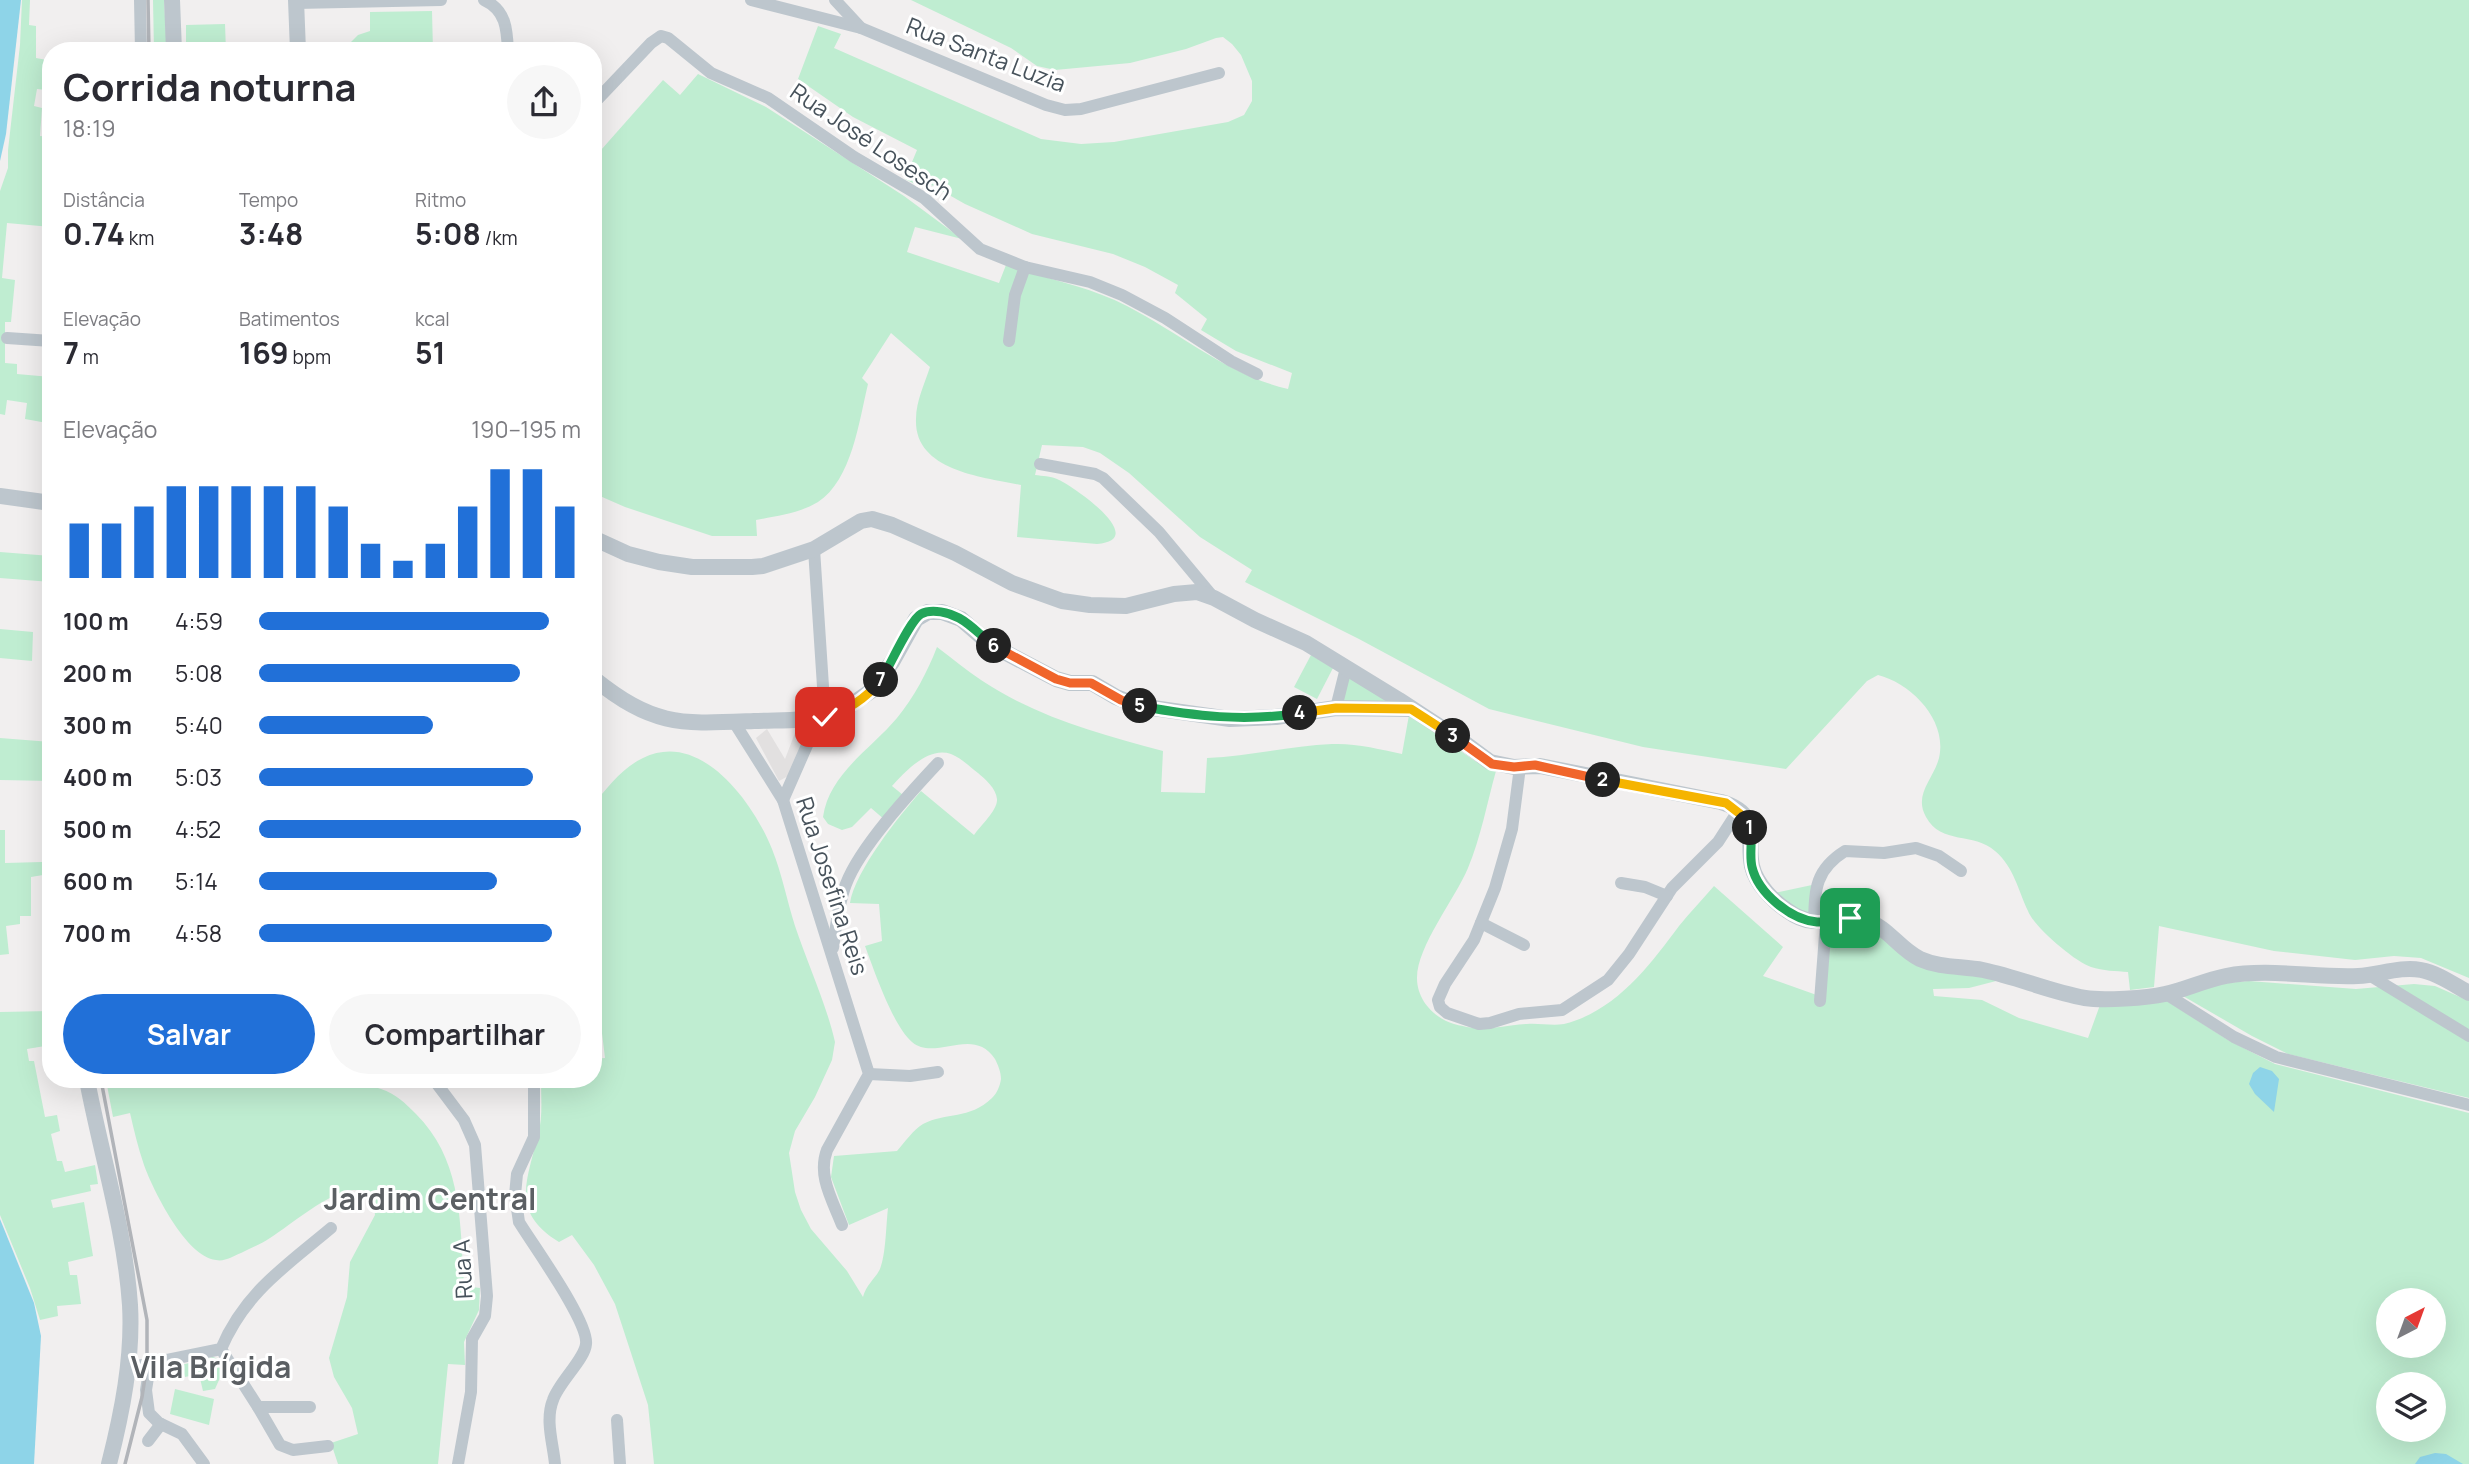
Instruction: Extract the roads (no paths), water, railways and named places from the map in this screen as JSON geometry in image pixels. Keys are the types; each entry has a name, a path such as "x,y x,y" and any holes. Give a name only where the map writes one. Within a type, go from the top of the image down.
{"street":[{"path":"141,0 141,42"},
{"path":"172,0 174,42"},
{"path":"298,42 296,1 441,0"},
{"path":"484,0 494,5 504,20 507,42"},
{"name":"Rua Santa Luzia","path":"751,0 861,28 1046,106 1065,110 1082,109 1219,73"},
{"path":"835,0 861,28"},
{"name":"Rua José Losesch","path":"602,95 651,43 661,36 668,38 711,73 768,98 854,157 925,198 980,249 1025,267 1090,282 1122,295 1166,318 1224,358 1256,374"},
{"path":"1009,341 1015,295 1025,267"},
{"path":"6,338 42,340"},
{"path":"1040,464 1095,474 1103,478 1158,532 1214,598"},
{"path":"0,496 42,502"},
{"path":"602,542 628,554 692,567 764,566 814,549 861,521 878,520 955,553 1012,583 1062,601 1126,606 1185,592 1214,598 1306,643 1463,742 1490,762 1520,767 1535,765 1721,802 1738,811 1750,826 1752,866 1761,885 1788,911 1804,920 1820,922 1850,918 1866,920 1879,926 1924,960 1980,969 2084,998 2160,995 2229,975 2369,975 2410,969 2424,970 2469,993"},
{"path":"783,800 822,717 814,549"},
{"path":"602,685 626,703 668,721 734,722 822,717 842,711 872,691 916,619 928,612 942,612 961,619 991,645 1056,679 1070,683 1091,683 1121,700 1139,706 1230,719 1276,717 1336,708 1411,709"},
{"path":"1336,708 1346,668"},
{"name":"Rua Josefina Reis","path":"734,722 783,800 869,1074"},
{"path":"832,952 841,898 847,881 886,824 938,763"},
{"path":"1520,767 1512,829 1495,888 1467,952 1445,984 1438,1003 1447,1013 1485,1024 1519,1014 1562,1010 1605,982 1629,954 1667,896 1718,842 1738,811"},
{"path":"1820,1001 1820,922 1816,882 1826,868 1846,851 1884,853 1916,848 1939,856 1961,871"},
{"path":"1621,883 1644,887 1667,896"},
{"path":"1481,923 1524,945"},
{"path":"2369,975 2469,1036"},
{"path":"2160,995 2234,1037 2276,1057 2469,1105"},
{"path":"842,1225 823,1173 823,1163 827,1150 869,1074 910,1076 938,1072"},
{"path":"89,1088 128,1281 130,1307 128,1368 109,1464"},
{"name":"Rua A","path":"440,1088 464,1120 475,1145 487,1296 485,1316 472,1339 471,1392 458,1464"},
{"path":"534,1088 534,1137 517,1174 516,1211 519,1222 572,1307 586,1341 585,1351 558,1388 551,1403 550,1435 555,1464"},
{"path":"220,1349 249,1299 331,1227"},
{"path":"128,1368 220,1349"},
{"path":"220,1349 282,1447 293,1450 328,1446"},
{"path":"150,1365 147,1404 151,1416 182,1434 204,1464"},
{"path":"258,1407 310,1407"},
{"path":"617,1420 620,1464"},
{"path":"148,1441 161,1424"}],"water":[{"path":"0,0 21,0 6,134 0,161"},
{"path":"2260,1067 2272,1071 2279,1079 2274,1112 2255,1094 2249,1084 2253,1073"},
{"path":"0,1219 34,1303 41,1336 34,1464 0,1464"},
{"path":"2435,1453 2446,1454 2463,1464 2415,1464 2420,1457"}],"railway":[{"path":"148,0 149,42"},
{"path":"103,1088 147,1320 147,1365 125,1464"}],"district":[{"name":"Jardim Central","path":"430,1200"},
{"name":"Vila Brígida","path":"211,1368"}]}
